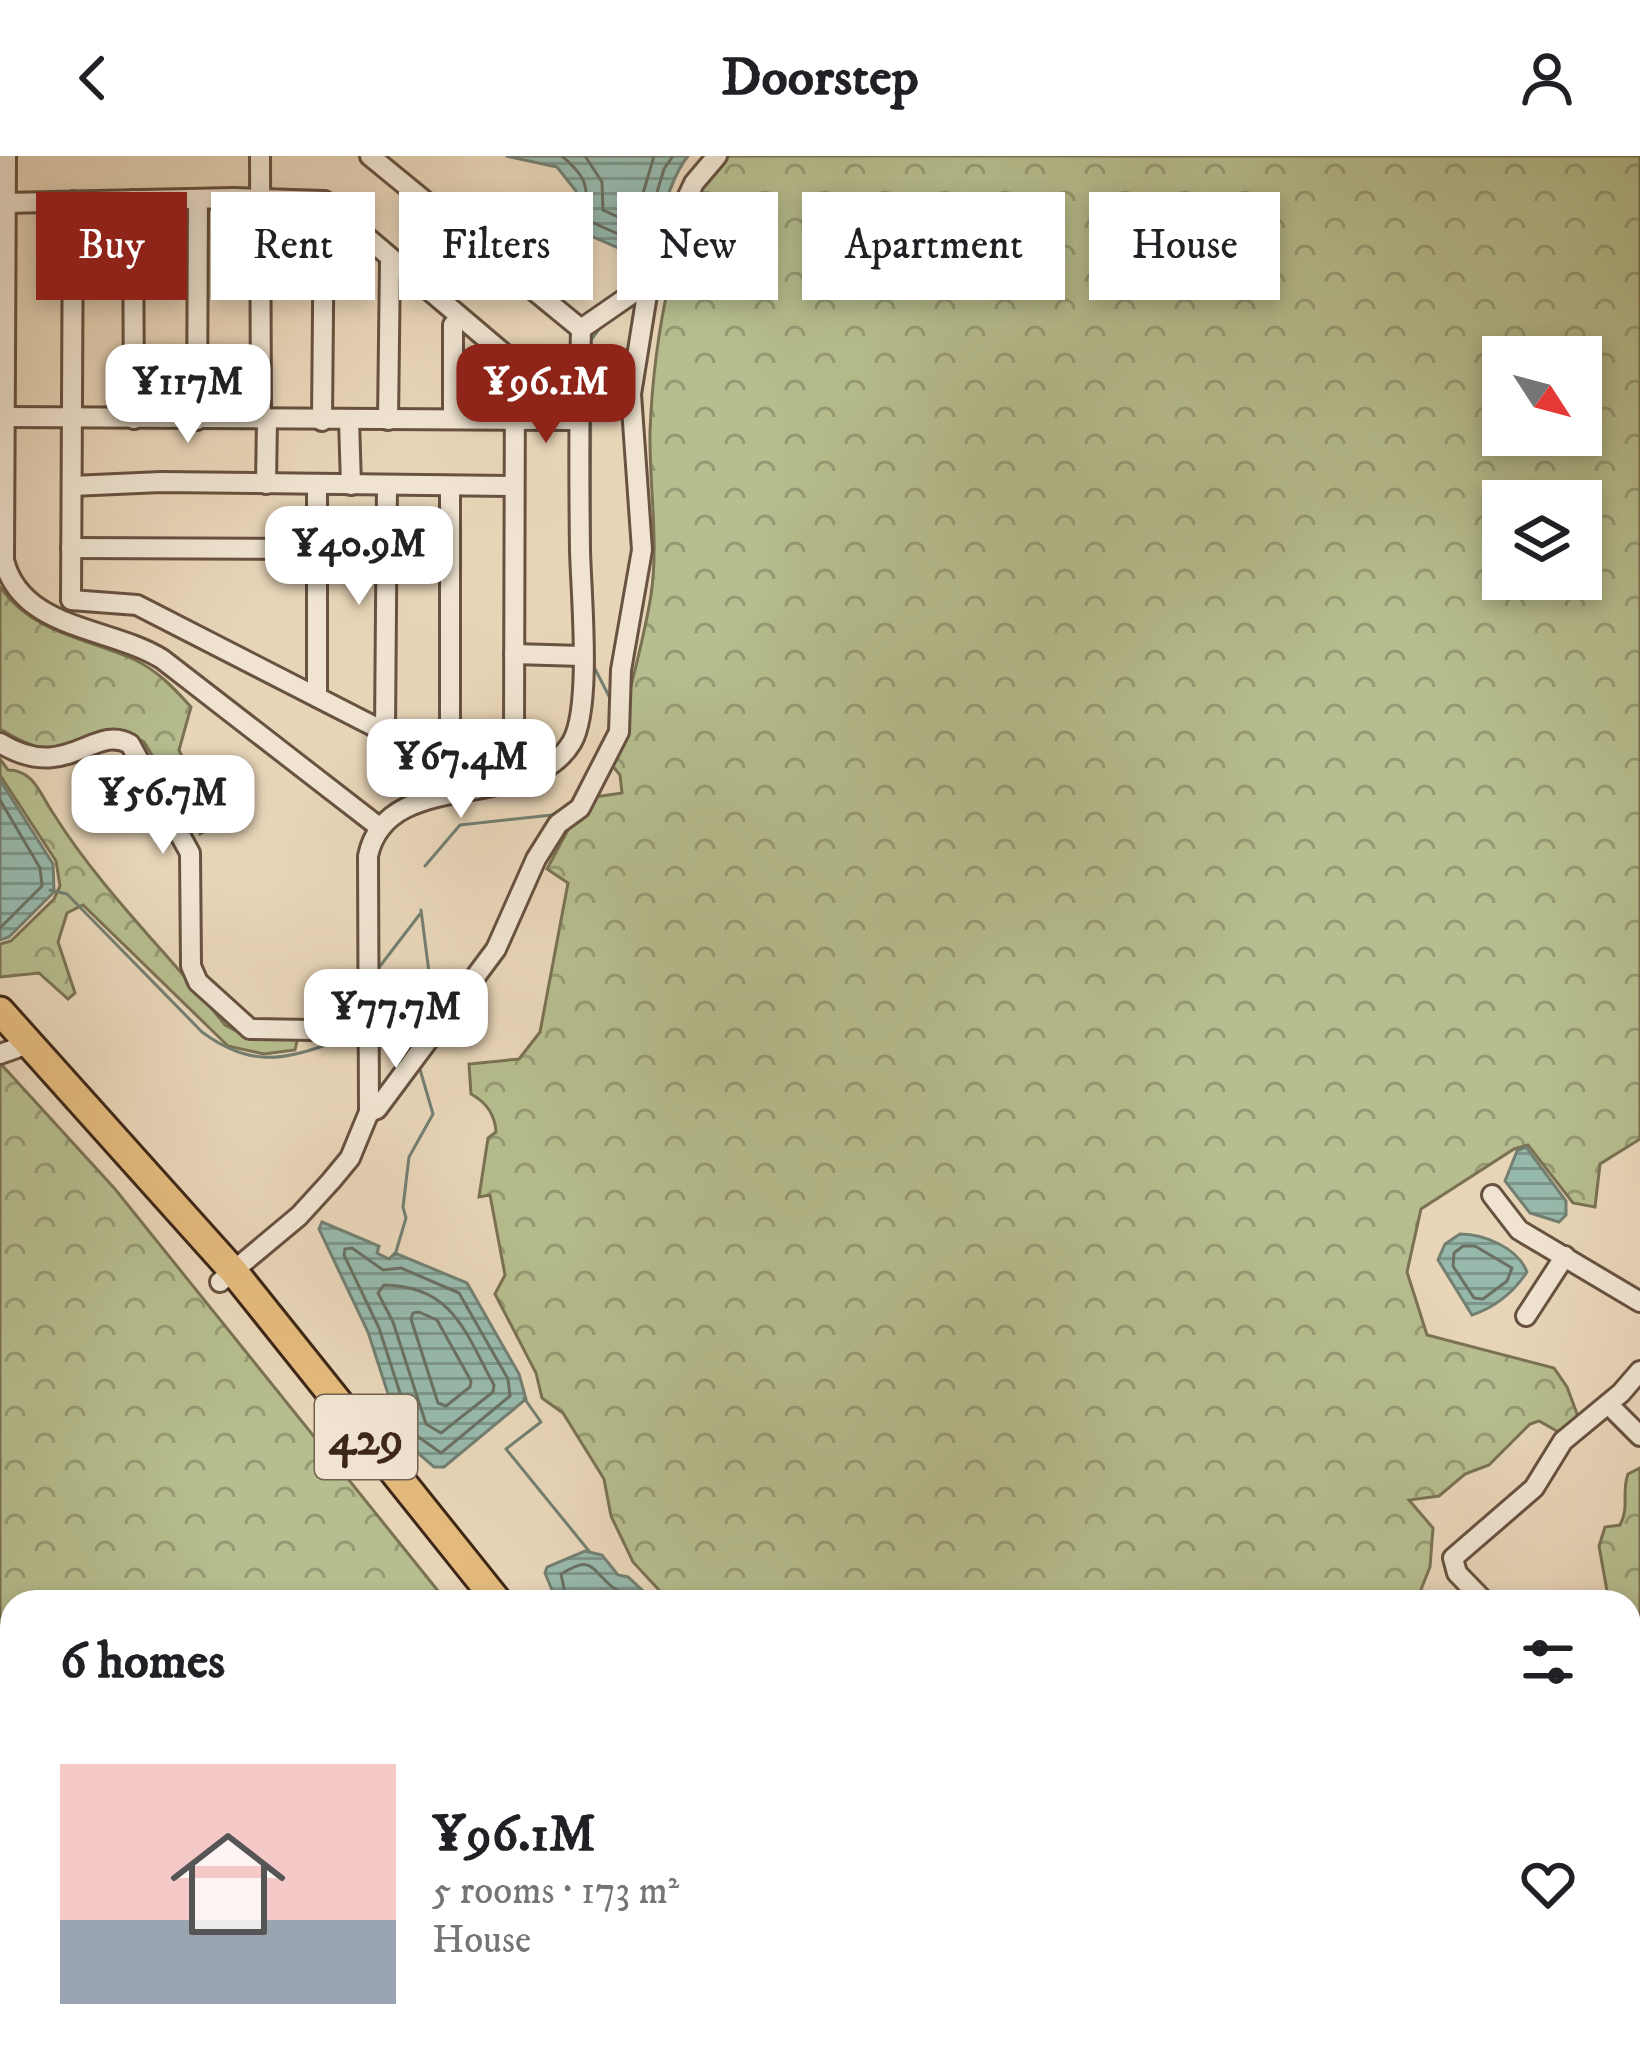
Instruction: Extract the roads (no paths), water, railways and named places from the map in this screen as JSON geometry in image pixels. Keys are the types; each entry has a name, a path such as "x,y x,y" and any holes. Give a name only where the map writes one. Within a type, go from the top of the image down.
{"highway":[{"name":"429","path":"0,1011 488,1590"},
{"name":"429","path":"6,1044 227,1277 468,1590"}],"street":[{"path":"6,156 4,560 18,590 52,617 129,641 162,659 379,827"},
{"path":"260,156 260,192"},
{"path":"370,156 581,329"},
{"path":"690,192 717,156"},
{"path":"187,199 211,199"},
{"path":"197,420 198,199"},
{"path":"5,202 36,202"},
{"path":"73,300 70,600 137,605 385,732 514,734 515,363 375,247"},
{"path":"388,420 390,261"},
{"path":"133,300 134,419"},
{"path":"262,300 266,484"},
{"path":"322,421 323,300"},
{"path":"581,329 623,300"},
{"path":"369,1112 377,1109 496,949 536,859 558,824 580,808 619,732 621,670 642,550 631,394 646,300"},
{"path":"453,418 453,326 461,318"},
{"path":"227,1277 299,1216 331,1181 350,1158 369,1112 368,856 379,827 407,807 549,767 568,748 581,720 581,329"},
{"path":"4,418 578,420"},
{"path":"349,421 351,485"},
{"path":"71,486 161,482 513,486"},
{"path":"317,484 317,697"},
{"path":"385,732 387,485"},
{"path":"450,486 450,733"},
{"path":"71,548 316,549"},
{"path":"514,654 582,656"},
{"path":"0,743 28,757 52,760 116,737 130,744 190,853 191,966 198,982 250,1029 370,1031"},
{"path":"1492,1195 1519,1230 1640,1302"},
{"path":"1526,1316 1565,1256"},
{"path":"1473,1590 1457,1573 1453,1558 1534,1488 1563,1441 1640,1371"},
{"path":"1608,1404 1640,1436"}],"water":[{"path":"506,156 688,156 669,192 617,192 617,247 593,237 593,192 576,192 557,167"},
{"path":"0,780 53,864 54,892 9,937 0,940"},
{"path":"1526,1147 1566,1201 1566,1215 1559,1222 1530,1213 1505,1181 1517,1151"},
{"path":"322,1222 379,1246 377,1253 389,1259 395,1253 467,1283 519,1374 526,1399 444,1467 434,1467 403,1440 368,1332 319,1229"},
{"path":"1460,1234 1499,1244 1527,1272 1503,1298 1472,1315 1438,1260 1445,1244"},
{"path":"585,1551 602,1555 618,1575 642,1590 552,1590 547,1567"}],"waterway":[{"path":"590,575 591,340 602,325"},
{"path":"592,663 612,702"},
{"path":"425,866 460,825 552,815 567,806"},
{"path":"50,890 67,894 202,1032 219,1043 250,1055 282,1057 334,1042"},
{"path":"418,1041 432,996 421,910"},
{"path":"377,970 420,914"},
{"path":"395,1255 406,1218 409,1157 433,1114 419,1066"},
{"path":"524,1398 541,1422 506,1449 589,1551"}]}
